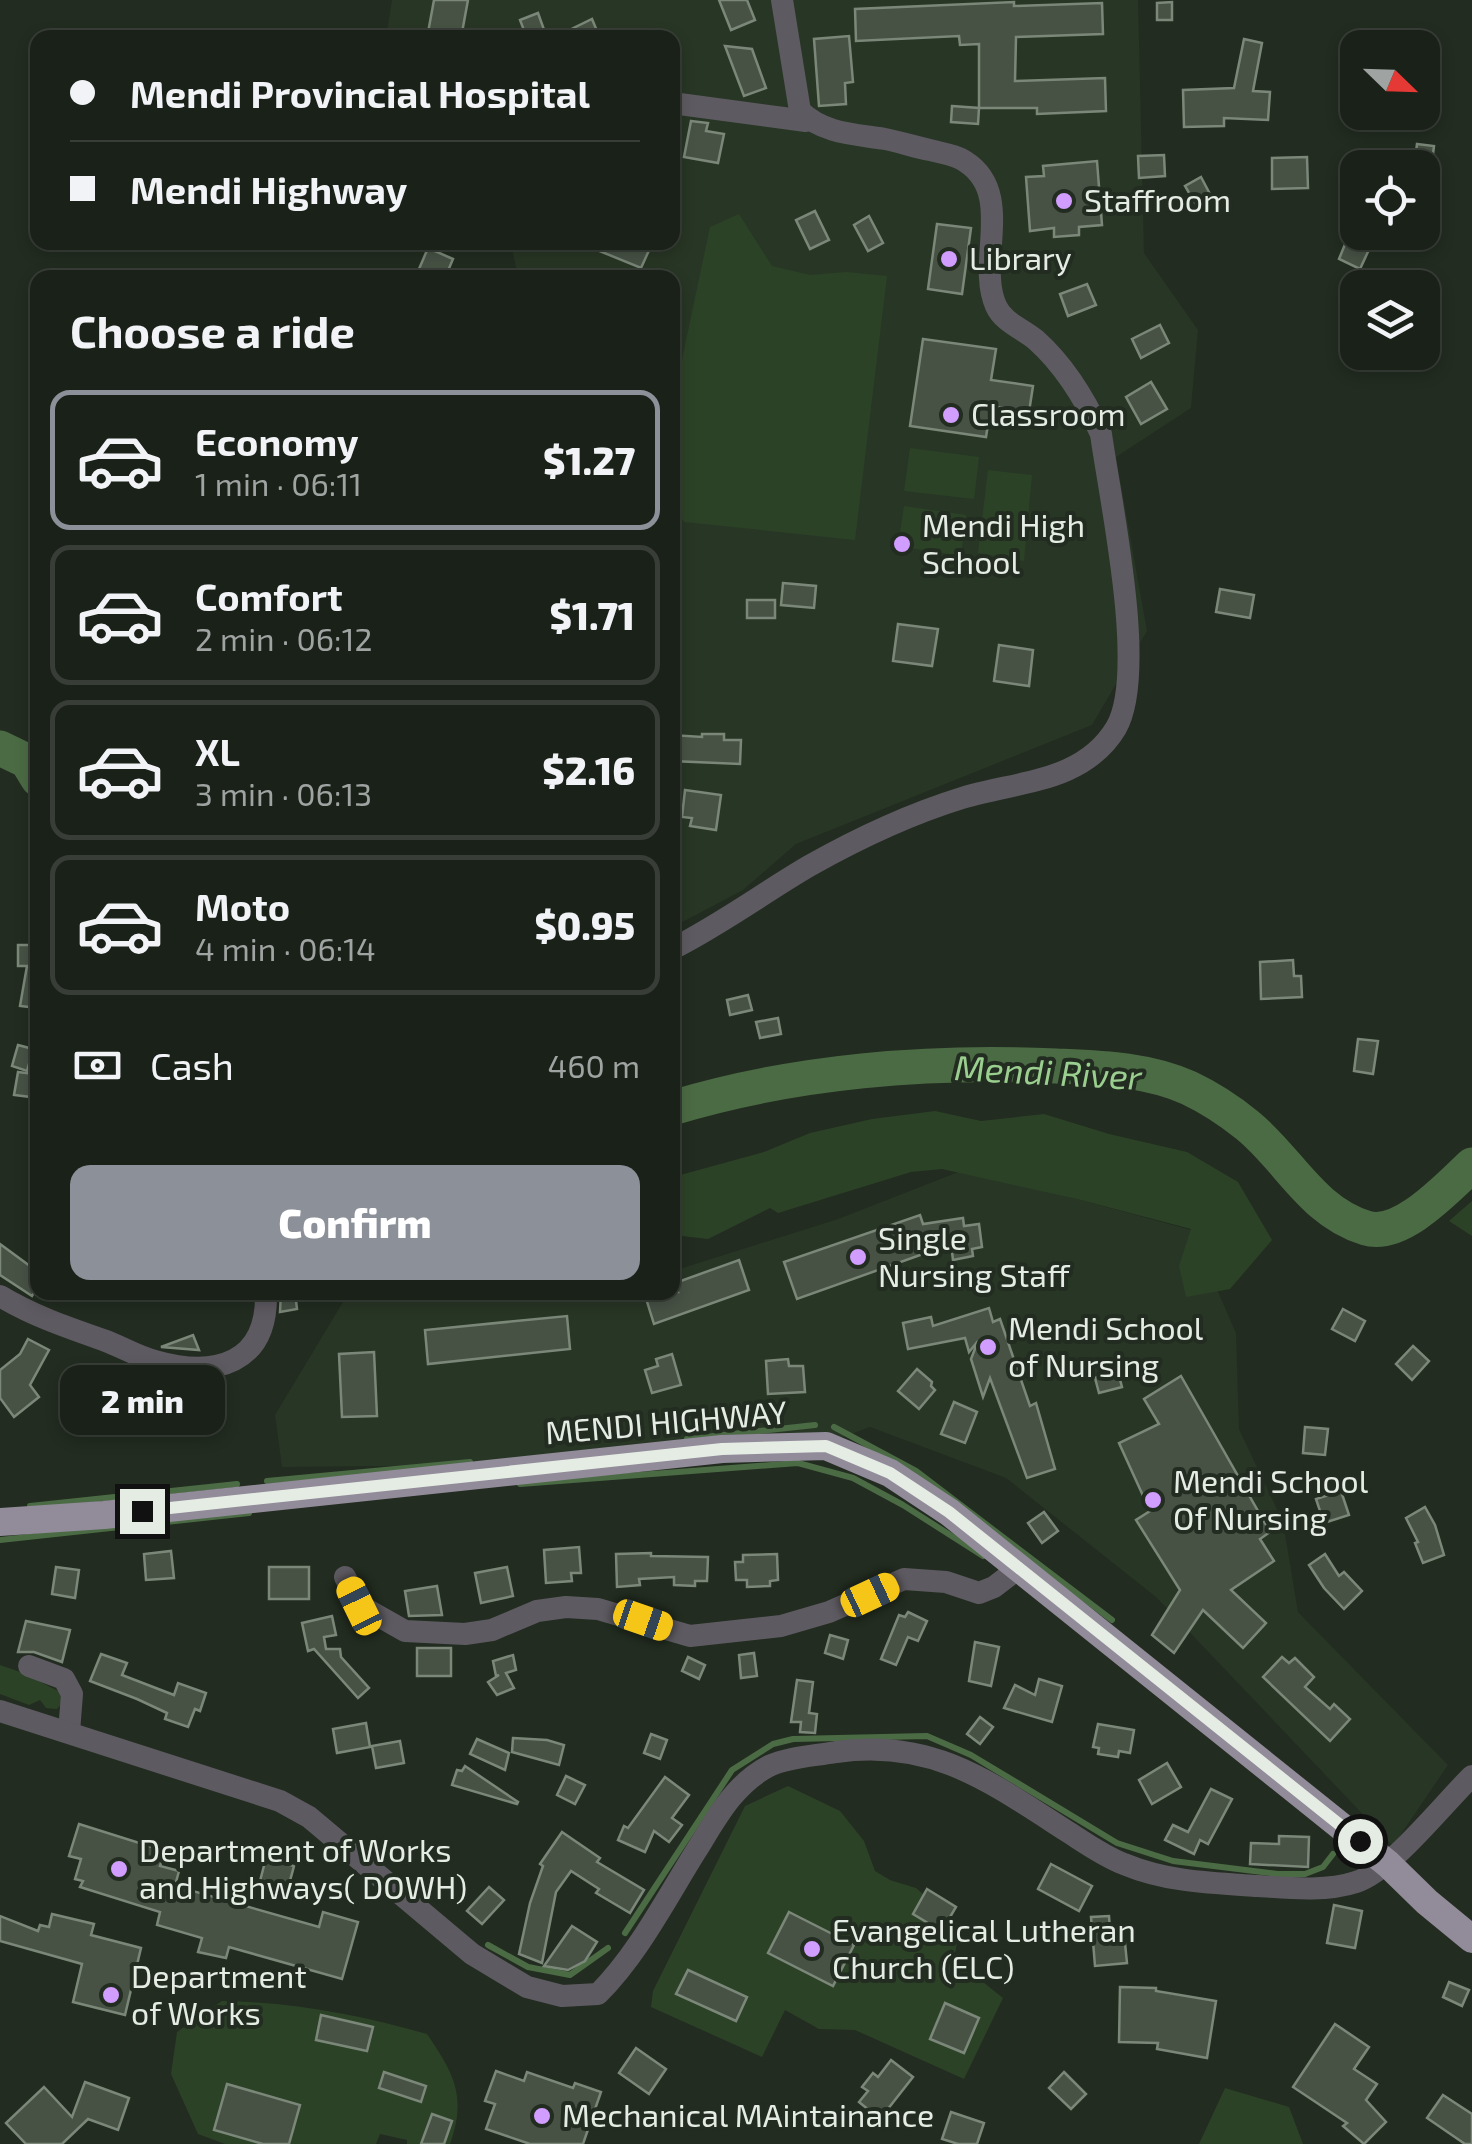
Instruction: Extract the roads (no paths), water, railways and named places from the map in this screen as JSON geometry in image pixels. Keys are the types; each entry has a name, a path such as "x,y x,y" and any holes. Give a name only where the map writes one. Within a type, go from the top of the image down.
{"main road":[{"name":"MENDI HIGHWAY","path":"0,1522 104,1515 722,1449 826,1446 890,1473 949,1512 1388,1864 1472,1939"}],"street":[{"path":"680,944 810,866 914,814 994,788 1045,780 1083,763 1116,728 1126,700 1126,614 1101,434 1080,394 1055,360 1034,338 998,312 992,296 990,232 994,206 984,184 968,162 944,153 886,139 857,137 807,118 800,111 794,84 792,46 782,0"},
{"path":"680,104 806,121 807,118"},
{"path":"0,1296 22,1309 155,1361 210,1367 232,1362 253,1349 267,1316 266,1300"},
{"path":"345,1576 359,1606 405,1632 465,1634 492,1630 537,1611 566,1607 598,1609 690,1636 781,1626 829,1612 904,1579 946,1582 979,1592 994,1587 1020,1567"},
{"path":"30,1666 64,1679 72,1694 69,1732"},
{"path":"0,1712 280,1801 309,1818 472,1954 528,1988 562,1996 598,1994 610,1982 632,1953 715,1816 734,1793 769,1766 794,1759 858,1749 908,1750 958,1765 1124,1864 1174,1881 1275,1888 1357,1882 1388,1864 1472,1776"}],"waterway":[{"name":"Mendi River","path":"0,748 30,766"},
{"name":"Mendi River","path":"680,1106 766,1085 911,1067 1008,1065 1140,1073 1189,1088 1241,1120 1330,1210 1366,1228 1380,1229 1409,1219 1472,1165"},
{"path":"687,1439 815,1425"},
{"path":"834,1427 916,1471 1112,1620"},
{"path":"267,1481 470,1462"},
{"path":"520,1484 798,1463 853,1478 983,1556"},
{"path":"30,1506 237,1484"},
{"path":"0,1540 249,1513"},
{"path":"625,1933 732,1770 773,1744 793,1739 927,1736 971,1755 1117,1843 1173,1861 1305,1874 1323,1867 1333,1854"},
{"path":"488,1945 528,1967 570,1975 608,1948"}],"place":[{"name":"Staffroom","path":"1064,201"},
{"name":"Library","path":"949,259"},
{"name":"Classroom","path":"951,415"},
{"name":"Mendi High School","path":"902,544"},
{"name":"Single Nursing Staff","path":"858,1257"},
{"name":"Mendi School of Nursing","path":"988,1347"},
{"name":"Mendi School Of Nursing","path":"1153,1500"},
{"name":"Department of Works and Highways( DOWH)","path":"119,1869"},
{"name":"Evangelical Lutheran Church (ELC)","path":"812,1949"},
{"name":"Department of Works","path":"111,1995"},
{"name":"Mechanical MAintainance","path":"542,2116"}]}
